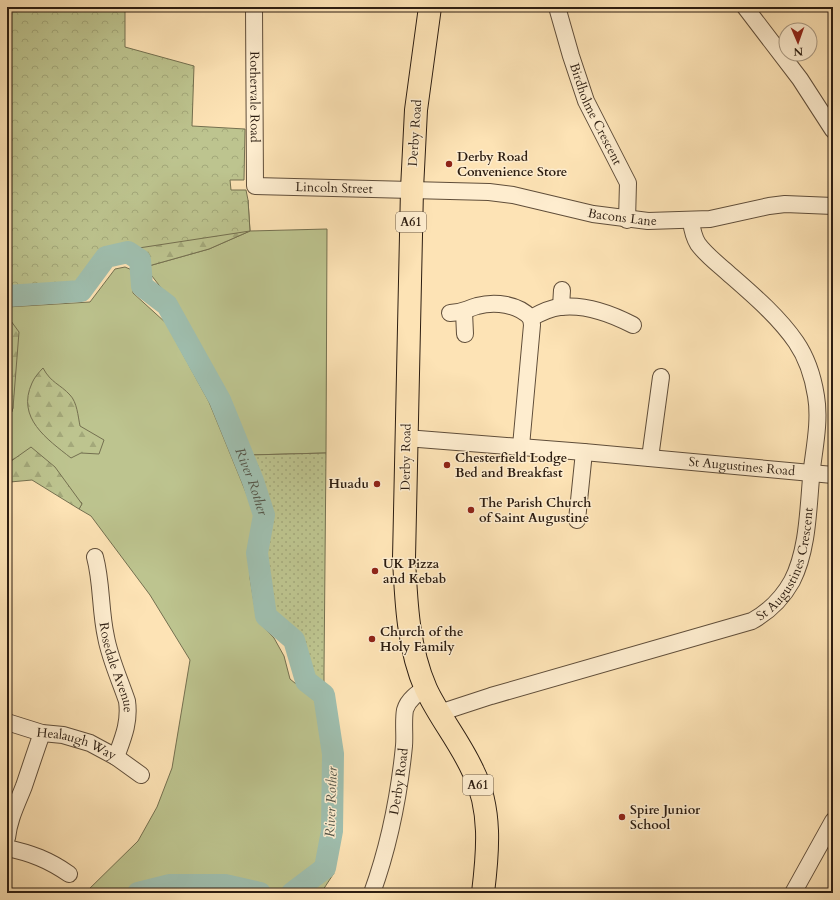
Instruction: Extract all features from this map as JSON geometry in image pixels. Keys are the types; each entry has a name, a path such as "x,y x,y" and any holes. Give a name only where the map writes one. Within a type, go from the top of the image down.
{"highway":[{"name":"Derby Road","path":"426,688 411,639 404,558 412,189 416,110 430,7"},
{"name":"A61","path":"426,688 439,713 474,771 483,797 488,839 483,893"}],"street":[{"name":"Rothervale Road","path":"254,7 255,186"},
{"name":"Birdholme Crescent","path":"557,7 570,56 586,101 628,183 627,220"},
{"path":"746,7 800,79 832,125"},
{"name":"Lincoln Street","path":"255,186 412,189"},
{"name":"Bacons Lane","path":"412,189 465,190 513,195 627,220 691,221 710,219 785,204 833,206"},
{"name":"St Augustines Crescent","path":"439,713 491,696 739,626 764,614 785,594 793,579 800,558 812,473 817,413 816,397 806,360 796,342 766,307 703,250 692,233 691,221"},
{"path":"561,306 562,290"},
{"path":"465,334 457,313 478,306 505,304 521,309 531,318 532,325 520,446"},
{"path":"531,318 545,311 561,306 602,312 633,325"},
{"path":"650,458 661,377"},
{"name":"St Augustines Road","path":"406,438 520,446 833,475"},
{"path":"577,520 584,452"},
{"name":"Rosedale Avenue","path":"95,557 106,574 102,618 106,637 127,701 128,710 128,725 116,756"},
{"name":"Derby Road","path":"372,893 380,871 394,810 404,746 405,709 414,696 426,688"},
{"name":"Healaugh Way","path":"7,722 42,733 77,738 116,756 141,776"},
{"path":"7,838 8,825 13,809 42,733"},
{"path":"793,893 833,821"},
{"path":"7,848 31,853 52,869 69,874"}],"green space":[{"path":"7,7 125,7 125,47 194,66 192,126 245,129 244,180 230,180 231,190 246,190 250,231 106,253 80,285 7,288"},
{"path":"248,200 250,231 209,249 145,267 146,259 140,247 123,242"},
{"path":"327,229 326,453 250,455 228,402 172,302 145,267 209,249 250,231"},
{"path":"125,267 132,270 133,293 166,323 209,402 254,512 250,578 257,620 274,638 284,656 290,679 312,697 318,699 325,753 326,828 319,864 334,873 321,893 85,893 138,841 157,807 172,768 190,660 150,595 91,516 79,509 82,503 15,458 7,464 7,426 13,408 11,322 7,321 7,307 90,302 115,269"},
{"path":"7,321 11,321 19,332 13,408 7,426"},
{"path":"43,368 49,377 66,391 74,401 80,426 104,440 99,454 81,453 71,458 44,435 36,426 28,407 28,395 33,381"},
{"path":"31,447 55,467 82,504 79,509 32,480 10,482 7,474 7,464"},
{"path":"326,453 324,685 312,677 300,636 274,614 265,554 270,518 269,507 250,455"}],"waterway":[{"name":"River Rother","path":"7,296 81,291 106,257 128,252 140,260 142,286 167,305 220,400 253,481 264,515 257,553 266,616 294,640 306,681 324,695 333,754 332,831 325,868 292,893"},
{"name":"River Rother","path":"138,893 170,885 225,885 260,893"}],"place":[{"name":"Derby Road Convenience Store","path":"449,164"},
{"name":"Chesterfield Lodge Bed and Breakfast","path":"447,465"},
{"name":"Huadu","path":"377,484"},
{"name":"The Parish Church of Saint Augustine","path":"471,510"},
{"name":"UK Pizza and Kebab","path":"375,571"},
{"name":"Church of the Holy Family","path":"372,639"},
{"name":"Spire Junior School","path":"622,817"}]}
